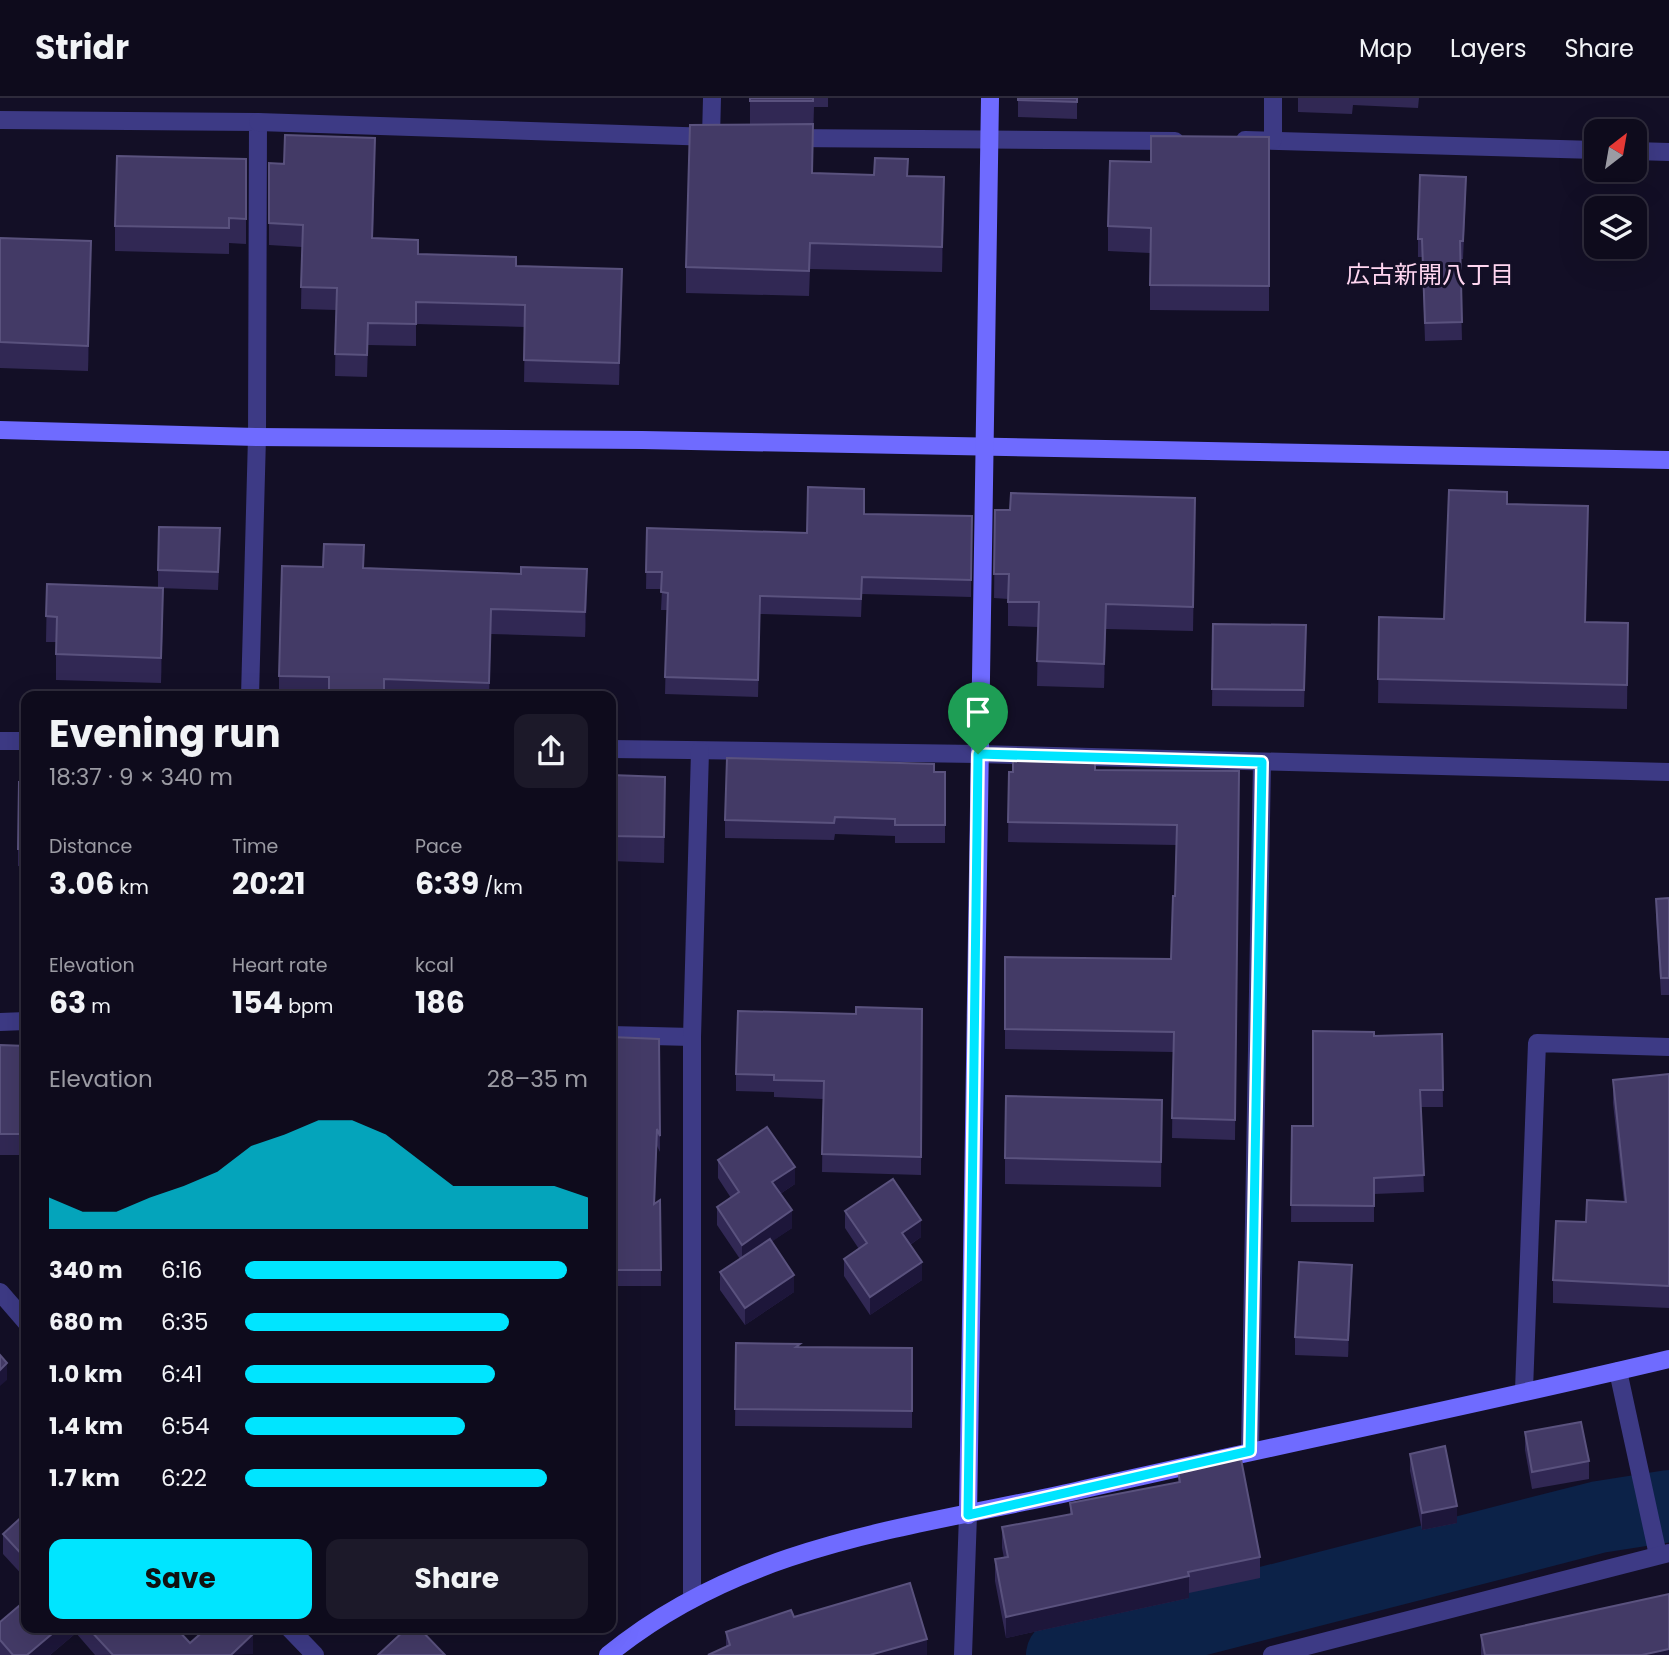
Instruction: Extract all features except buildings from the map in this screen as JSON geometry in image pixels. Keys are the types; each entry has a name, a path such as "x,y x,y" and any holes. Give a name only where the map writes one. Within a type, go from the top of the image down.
{"street":[{"path":"0,120 258,122 718,137 712,98"},
{"path":"964,1655 989,98"},
{"path":"1273,98 1273,140"},
{"path":"250,691 257,437 258,122"},
{"path":"767,138 1192,141"},
{"path":"1232,141 1584,150"},
{"path":"1647,151 1669,152"},
{"path":"0,430 257,437 984,446 1669,460"},
{"path":"0,741 21,741"},
{"path":"616,750 978,754 1669,772"},
{"path":"692,1598 692,1037 700,751"},
{"path":"1250,1451 1262,762"},
{"path":"0,1021 21,1021"},
{"path":"616,1035 692,1037"},
{"path":"1524,1390 1537,1043 1669,1046"},
{"path":"0,1292 21,1316"},
{"path":"608,1655 692,1598 731,1578 844,1539 968,1515 1669,1359"},
{"path":"1272,1655 1663,1554 1651,1522 1618,1371"},
{"path":"294,1633 315,1655"}],"waterway":[{"path":"1062,1655 1599,1517 1669,1506"}],"district":[{"name":"広古新開八丁目","path":"1430,275"}],"route":[{"path":"978,754 1262,762 1250,1451 968,1515 972,1230 978,754"}]}
